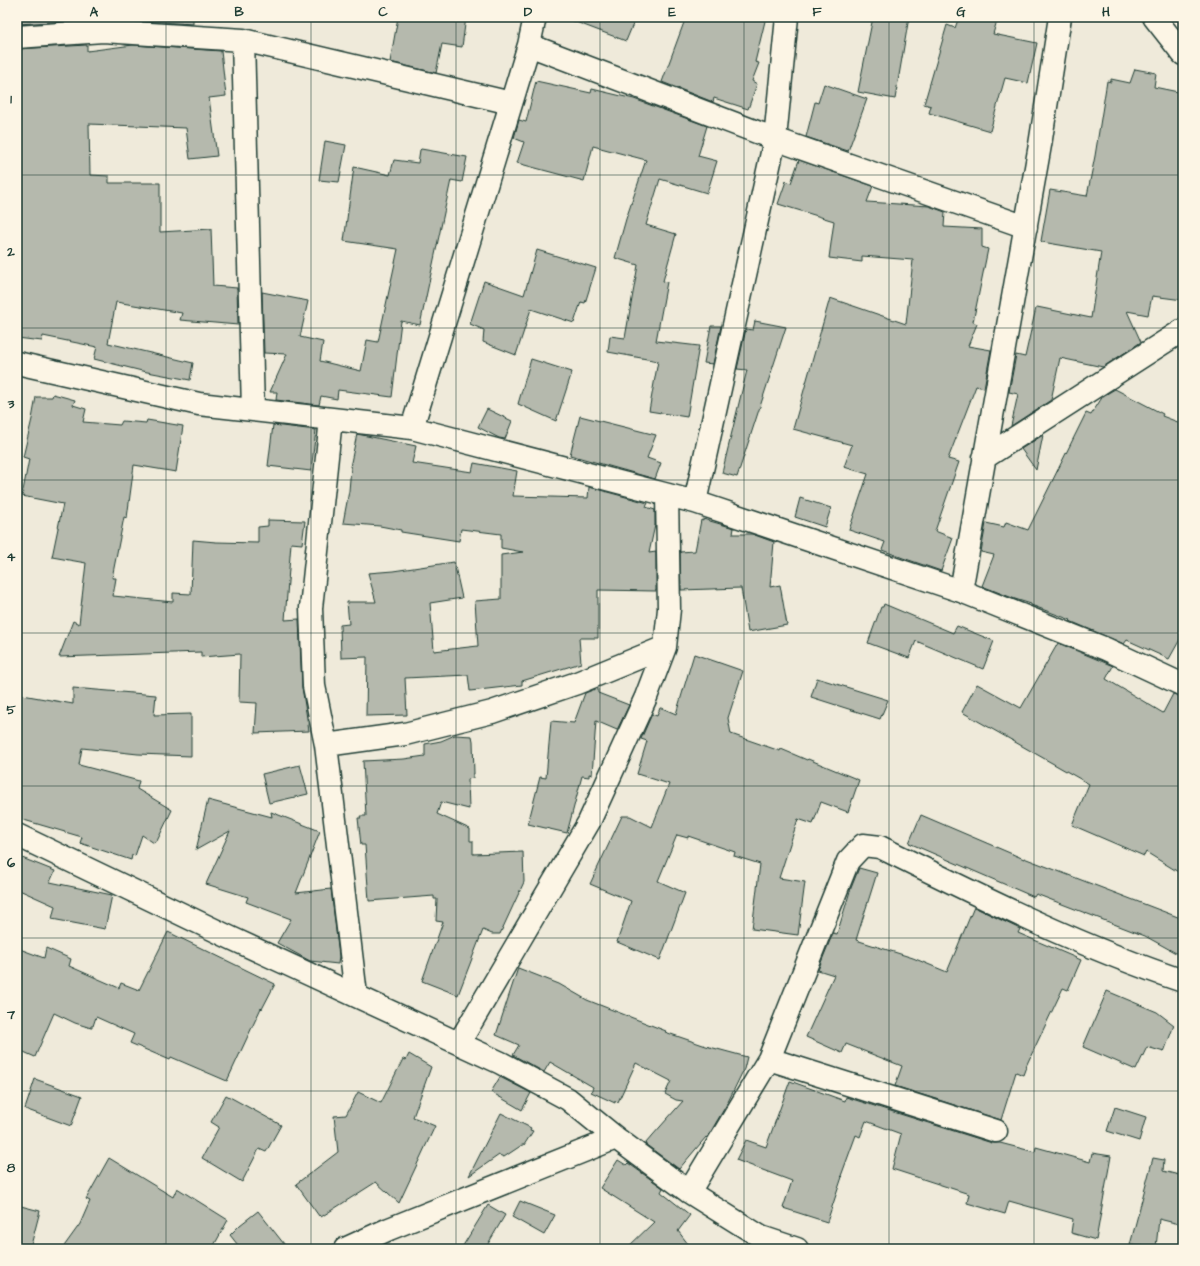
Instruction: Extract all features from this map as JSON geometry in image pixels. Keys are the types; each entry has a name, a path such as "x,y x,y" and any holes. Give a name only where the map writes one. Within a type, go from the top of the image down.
{"street":[{"path":"412,428 529,45 535,17"},
{"path":"695,502 775,139 787,17"},
{"path":"961,591 1026,227 1060,17"},
{"path":"1154,17 1183,54"},
{"path":"17,37 106,24 243,40 511,103"},
{"path":"243,40 253,410"},
{"path":"529,45 775,139 1026,227"},
{"path":"984,458 1183,330"},
{"path":"17,363 199,404 412,428 695,502 961,591 1106,649 1183,685"},
{"path":"331,419 311,608 314,686 326,745 356,995"},
{"path":"459,1043 589,822 646,697 665,647 669,609 667,495"},
{"path":"326,745 405,734 492,712 577,683 665,647"},
{"path":"17,835 224,935 501,1063 568,1099 616,1138 689,1192 761,1237 797,1249"},
{"path":"689,1192 769,1059 848,861 863,845 880,847 1006,909 1138,966 1183,981"},
{"path":"769,1059 996,1131"},
{"path":"345,1249 396,1226 616,1138"}],"building":[{"path":"17,17 88,17 88,20 17,24"},
{"path":"143,17 193,17 193,24 143,21"},
{"path":"398,17 466,17 462,47 442,44 436,73 390,62"},
{"path":"568,17 636,17 626,41 568,19"},
{"path":"686,17 766,17 755,62 759,63 752,81 757,84 748,109 714,98 713,102 662,82"},
{"path":"873,17 909,17 895,99 858,92"},
{"path":"959,17 998,17 993,34 1037,43 1028,83 1005,78 990,131 929,113 931,106 924,104 947,25 955,28"},
{"path":"87,45 87,51 133,45 221,51 226,96 209,98 217,156 190,159 186,128 89,124 90,175 109,176 109,183 160,183 160,232 211,229 213,286 237,288 238,325 180,320 182,313 116,302 108,343 193,363 190,380 142,371 94,359 97,347 43,336 42,341 17,338 17,49"},
{"path":"1135,69 1156,73 1154,87 1183,93 1183,300 1152,296 1148,315 1127,311 1141,342 1103,367 1060,358 1051,400 1011,426 1018,394 1009,392 1016,355 1025,357 1036,308 1091,318 1101,252 1041,241 1050,190 1087,196 1107,81 1111,82 1111,79 1130,83"},
{"path":"536,81 591,93 592,89 634,99 707,126 698,156 717,161 707,193 660,179 646,225 676,234 663,281 667,282 656,341 699,346 687,417 649,411 658,361 608,352 610,336 625,338 638,265 615,258 626,219 646,160 593,146 584,181 517,163 524,142 514,138 519,120 526,122"},
{"path":"824,84 867,99 848,151 806,137 815,102 818,103"},
{"path":"325,141 346,145 339,182 319,180"},
{"path":"421,149 467,157 462,182 451,180 420,325 401,321 392,397 338,390 337,399 321,396 319,405 276,400 277,392 270,392 287,354 264,353 262,292 308,301 300,337 323,342 320,361 361,371 367,340 378,342 398,249 344,241 354,167 390,175 394,160 418,163"},
{"path":"799,160 873,186 867,202 929,206 945,212 944,227 982,229 982,247 988,249 973,322 977,324 968,346 991,350 984,388 976,386 948,459 959,462 935,531 953,538 941,571 882,550 885,542 849,530 868,474 844,467 852,445 793,429 830,298 906,324 913,260 862,256 862,262 829,258 834,221 778,204 786,181 791,183"},
{"path":"537,250 596,268 585,303 581,302 574,323 531,309 516,355 483,342 484,330 470,324 484,281 524,295"},
{"path":"755,321 786,327 737,477 722,473 747,370 737,369 746,329 753,330"},
{"path":"711,326 721,326 713,364 704,363"},
{"path":"531,359 572,372 556,421 518,404"},
{"path":"1115,389 1163,414 1162,416 1183,424 1183,634 1169,659 1127,640 1124,644 1070,621 1071,620 982,586 994,555 981,552 986,523 1004,527 1006,522 1028,530 1086,413 1091,415 1103,396"},
{"path":"53,394 75,400 73,405 86,409 83,422 120,425 122,421 146,423 147,420 183,426 176,472 134,465 127,518 124,517 112,578 116,578 113,596 173,602 173,593 191,594 193,540 258,543 258,527 268,526 268,520 305,521 302,544 291,543 285,620 299,619 302,687 309,731 255,733 257,703 239,702 240,654 201,657 201,652 59,657 73,621 79,624 86,563 52,557 63,504 22,496 29,459 23,457 36,397 52,397"},
{"path":"487,409 512,421 505,439 499,438 478,427"},
{"path":"580,416 656,435 647,458 661,463 655,479 570,455"},
{"path":"273,425 316,430 311,471 268,466"},
{"path":"357,434 416,446 412,463 472,472 474,463 517,471 513,496 588,498 589,487 648,503 646,507 655,510 655,525 649,553 656,552 656,591 598,590 598,638 579,638 581,663 522,681 522,685 470,691 468,675 405,678 407,715 366,716 367,657 341,658 340,625 349,624 347,602 376,602 368,573 454,562 462,598 430,603 434,651 478,646 475,601 501,599 501,555 523,552 501,548 501,534 461,529 459,541 401,532 401,530 380,526 343,523 349,491 350,467"},
{"path":"1043,435 1036,470 1021,449"},
{"path":"800,498 831,508 825,527 795,517"},
{"path":"703,519 734,528 733,534 752,534 774,542 770,587 780,585 787,625 748,632 741,588 681,590 680,552 695,551 701,520 703,521"},
{"path":"884,604 953,633 957,626 994,641 983,669 916,641 909,658 868,643 881,607 883,607"},
{"path":"1058,643 1113,666 1106,679 1163,713 1173,694 1183,697 1183,875 1146,852 1144,856 1072,825 1089,784 962,712 977,684 1021,708"},
{"path":"694,654 743,671 728,718 731,734 780,751 781,749 859,780 848,812 821,802 813,824 798,819 779,878 805,882 798,935 752,929 760,864 734,856 735,852 688,836 688,838 677,835 658,881 685,893 660,960 617,942 631,901 590,884 622,816 630,816 652,827 669,784 637,774 647,741 641,739 652,714 657,716 660,708 676,714"},
{"path":"817,678 888,700 880,719 811,697"},
{"path":"73,688 156,695 154,715 191,714 191,756 138,754 82,748 79,765 139,781 137,789 172,810 157,841 156,840 154,843 142,835 135,856 132,855 131,860 80,843 82,837 17,818 17,694 73,704"},
{"path":"598,688 598,693 629,705 617,730 596,721 592,775 589,774 589,777 582,776 567,833 528,824 540,777 546,778 551,721 574,723 585,693"},
{"path":"455,735 472,736 473,741 474,774 473,778 468,779 469,809 441,802 437,814 470,829 470,841 473,841 473,854 523,852 524,882 500,934 492,934 483,930 458,995 422,981 443,922 436,921 437,899 434,899 434,896 369,901 365,845 361,845 358,818 361,818 360,816 366,816 363,761 404,759 425,756 425,744 441,741"},
{"path":"300,765 308,794 269,803 262,774"},
{"path":"208,800 272,817 271,812 320,831 296,893 331,889 339,956 338,964 310,961 277,943 291,919 246,902 248,897 206,884 230,831 196,850"},
{"path":"921,815 1024,859 1183,919 1183,957 1145,936 1036,894 1034,897 909,843"},
{"path":"17,856 55,871 50,882 112,895 105,929 52,919 55,906 17,889"},
{"path":"859,868 877,873 856,940 913,958 947,972 974,907 1020,929 1018,933 1081,960 1068,990 1063,988 1023,1075 1016,1072 1001,1120 895,1086 902,1066 846,1044 842,1053 806,1037 834,975 818,970 833,933 837,934 851,888"},
{"path":"168,932 275,984 262,1009 261,1008 227,1081 171,1057 170,1060 130,1043 134,1034 96,1017 91,1028 75,1023 54,1013 35,1057 17,1049 17,948 44,958 46,948 71,959 69,966 119,988 121,983 139,990"},
{"path":"518,968 559,984 587,1000 666,1031 665,1032 706,1046 747,1057 744,1069 727,1104 707,1138 706,1137 679,1169 645,1144 683,1101 676,1100 665,1094 671,1081 636,1063 618,1102 615,1101 615,1103 591,1092 593,1087 550,1062 544,1072 513,1055 519,1045 496,1035"},
{"path":"1107,991 1157,1012 1174,1025 1164,1052 1147,1047 1136,1070 1083,1047"},
{"path":"409,1054 431,1067 413,1117 435,1126 399,1203 376,1182 321,1217 320,1215 319,1216 296,1184 338,1152 334,1116 346,1115 358,1092 381,1103 403,1059 406,1060"},
{"path":"500,1077 531,1093 522,1110 491,1092"},
{"path":"35,1079 82,1096 71,1126 25,1109"},
{"path":"790,1081 845,1101 846,1097 992,1143 1000,1143 1035,1152 1036,1147 1090,1162 1092,1153 1111,1156 1096,1240 1071,1233 1073,1219 1009,1201 1005,1214 967,1203 969,1194 892,1169 901,1134 866,1121 860,1137 856,1135 841,1176 842,1177 827,1222 783,1208 792,1181 736,1160 746,1140 766,1147"},
{"path":"226,1095 281,1125 266,1152 259,1149 242,1182 202,1158 219,1127 211,1122"},
{"path":"1115,1107 1146,1117 1139,1141 1107,1131"},
{"path":"501,1113 531,1128 530,1130 533,1131 524,1145 504,1157 499,1155 469,1176"},
{"path":"109,1158 173,1197 177,1188 228,1220 212,1249 175,1249 164,1243 161,1249 62,1249 80,1224 90,1201 86,1199"},
{"path":"1153,1158 1164,1160 1163,1171 1183,1176 1183,1225 1159,1219 1156,1247 1130,1245"},
{"path":"618,1160 626,1165 628,1163 663,1188 661,1192 690,1215 678,1231 692,1249 626,1249 654,1222 600,1188"},
{"path":"520,1201 555,1215 544,1235 512,1217"},
{"path":"17,1205 40,1211 30,1249 17,1249"},
{"path":"488,1205 505,1215 485,1249 461,1249"},
{"path":"258,1211 288,1249 241,1249 230,1235"}]}
